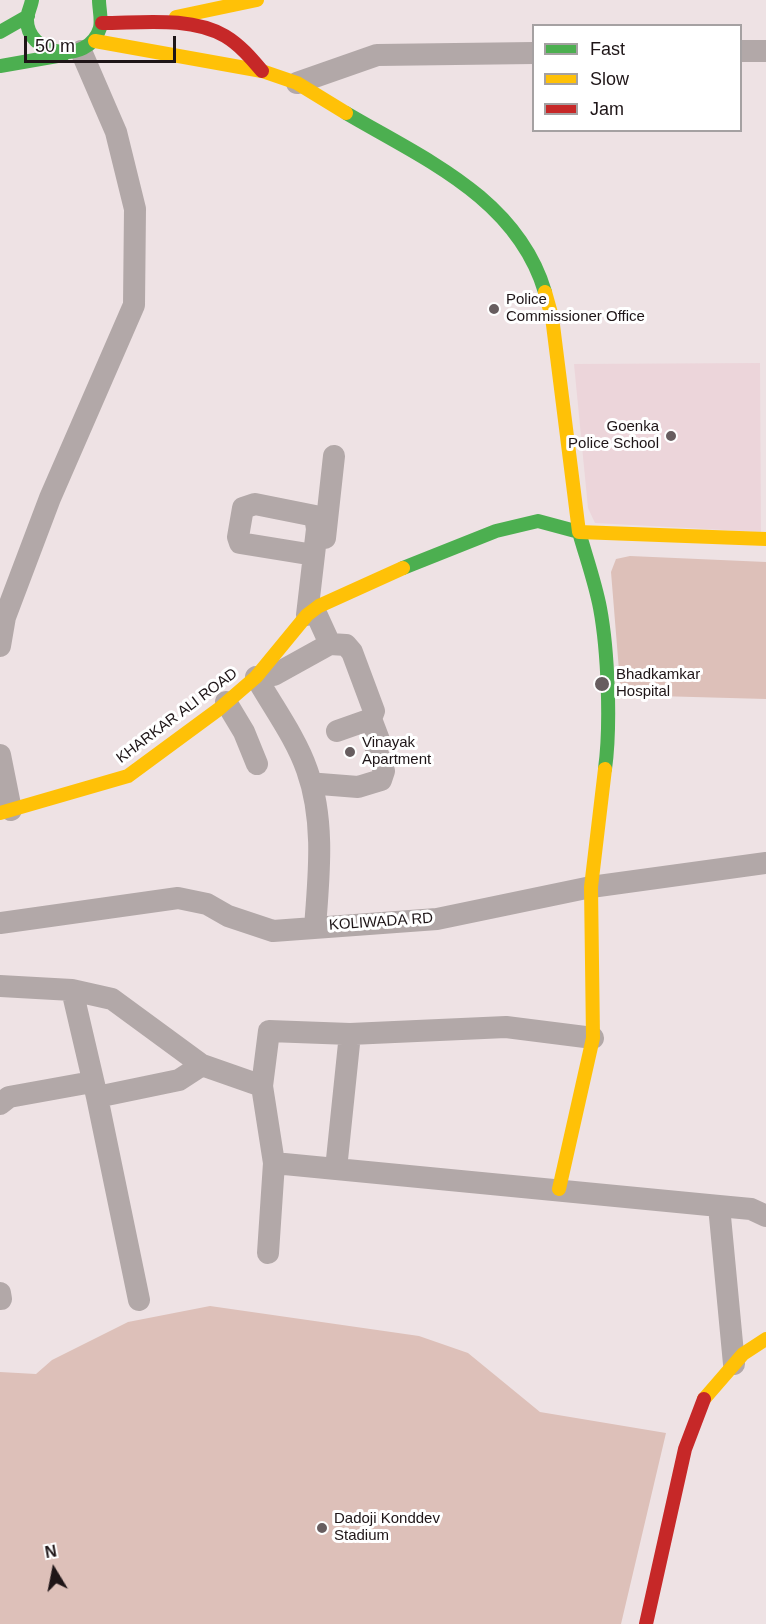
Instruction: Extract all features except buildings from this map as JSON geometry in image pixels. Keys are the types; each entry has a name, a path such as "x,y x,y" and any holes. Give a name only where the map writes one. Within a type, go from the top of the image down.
{"street":[{"path":"32,0 28,16 30,30 38,43 49,51 80,49 262,70 297,83 477,192 523,241 541,279 552,317 579,532 600,606 603,625 608,747 591,887 592,1038 559,1189"},
{"path":"0,66 80,49 102,19 99,0"},
{"path":"175,0 189,15"},
{"path":"102,19 189,15 257,0"},
{"path":"156,6 169,17"},
{"path":"215,10 218,32"},
{"path":"0,32 28,16"},
{"path":"102,19 184,26 218,32 241,47 262,70"},
{"path":"0,646 2,617 50,498 134,305 135,209 116,132 80,49"},
{"path":"742,51 766,51"},
{"path":"297,83 377,55 532,53"},
{"path":"314,609 320,584 334,456"},
{"name":"KHARKAR ALI ROAD","path":"5,812 128,776 226,702 265,676 314,609 416,562 496,531 538,521 579,532 766,539"},
{"path":"314,555 314,609 330,644"},
{"path":"315,927 320,870 314,791 265,676 330,644 346,645 352,652 374,711 371,719 379,740 375,746 384,771 381,780 358,787 320,784"},
{"path":"226,702 244,732 257,764"},
{"path":"337,731 371,719"},
{"path":"0,754 5,812"},
{"name":"KOLIWADA RD","path":"0,923 178,898 207,904 228,916 273,930 437,918 591,887 766,863"},
{"path":"0,986 72,990 112,999 202,1065 262,1086"},
{"path":"72,990 139,1300"},
{"path":"268,1253 274,1163 262,1086 269,1031 350,1034 506,1027 592,1038"},
{"path":"336,1169 350,1034"},
{"path":"0,1104 9,1097 179,1080 202,1065"},
{"path":"274,1163 751,1209 766,1216"},
{"path":"719,1206 734,1364"},
{"path":"646,1624 686,1449 704,1399 742,1354 766,1339"}],"shaded area":[{"name":"Goenka Police School","path":"760,363 761,532 595,523 588,508 574,364"},
{"path":"630,556 766,562 766,699 621,695 611,572 616,559"},
{"name":"Dadoji Konddev Stadium","path":"210,1306 419,1336 468,1353 540,1412 666,1433 621,1624 0,1624 0,1372 36,1374 52,1360 128,1322"}],"traffic: fast":[{"path":"32,0 27,18 29,31 36,41 58,52 71,52 83,48 93,40 100,28 99,0"},
{"path":"0,32 28,16"},
{"path":"0,66 63,55"},
{"path":"346,113 436,165 490,206 513,231 532,259 545,292"},
{"path":"403,568 496,531 538,521 579,532 598,598 603,625 608,688 605,769"}],"traffic: slow":[{"path":"176,17 257,0"},
{"path":"95,41 262,71 297,83 346,113"},
{"path":"545,292 552,317 579,532 766,539"},
{"path":"0,813 128,776 219,709 256,677 307,615 319,606 403,568"},
{"path":"559,1189 593,1038 591,887 605,769"},
{"path":"704,1399 743,1354 766,1339"}],"traffic: jam":[{"path":"102,23 181,23 211,30 236,43 262,71"},
{"path":"646,1624 685,1449 704,1399"}],"place":[{"name":"Police Commissioner Office","path":"494,309"},
{"name":"Goenka Police School","path":"671,436"},
{"name":"Bhadkamkar Hospital","path":"602,684"},
{"name":"Vinayak Apartment","path":"350,752"},
{"name":"Dadoji Konddev Stadium","path":"322,1528"}]}
